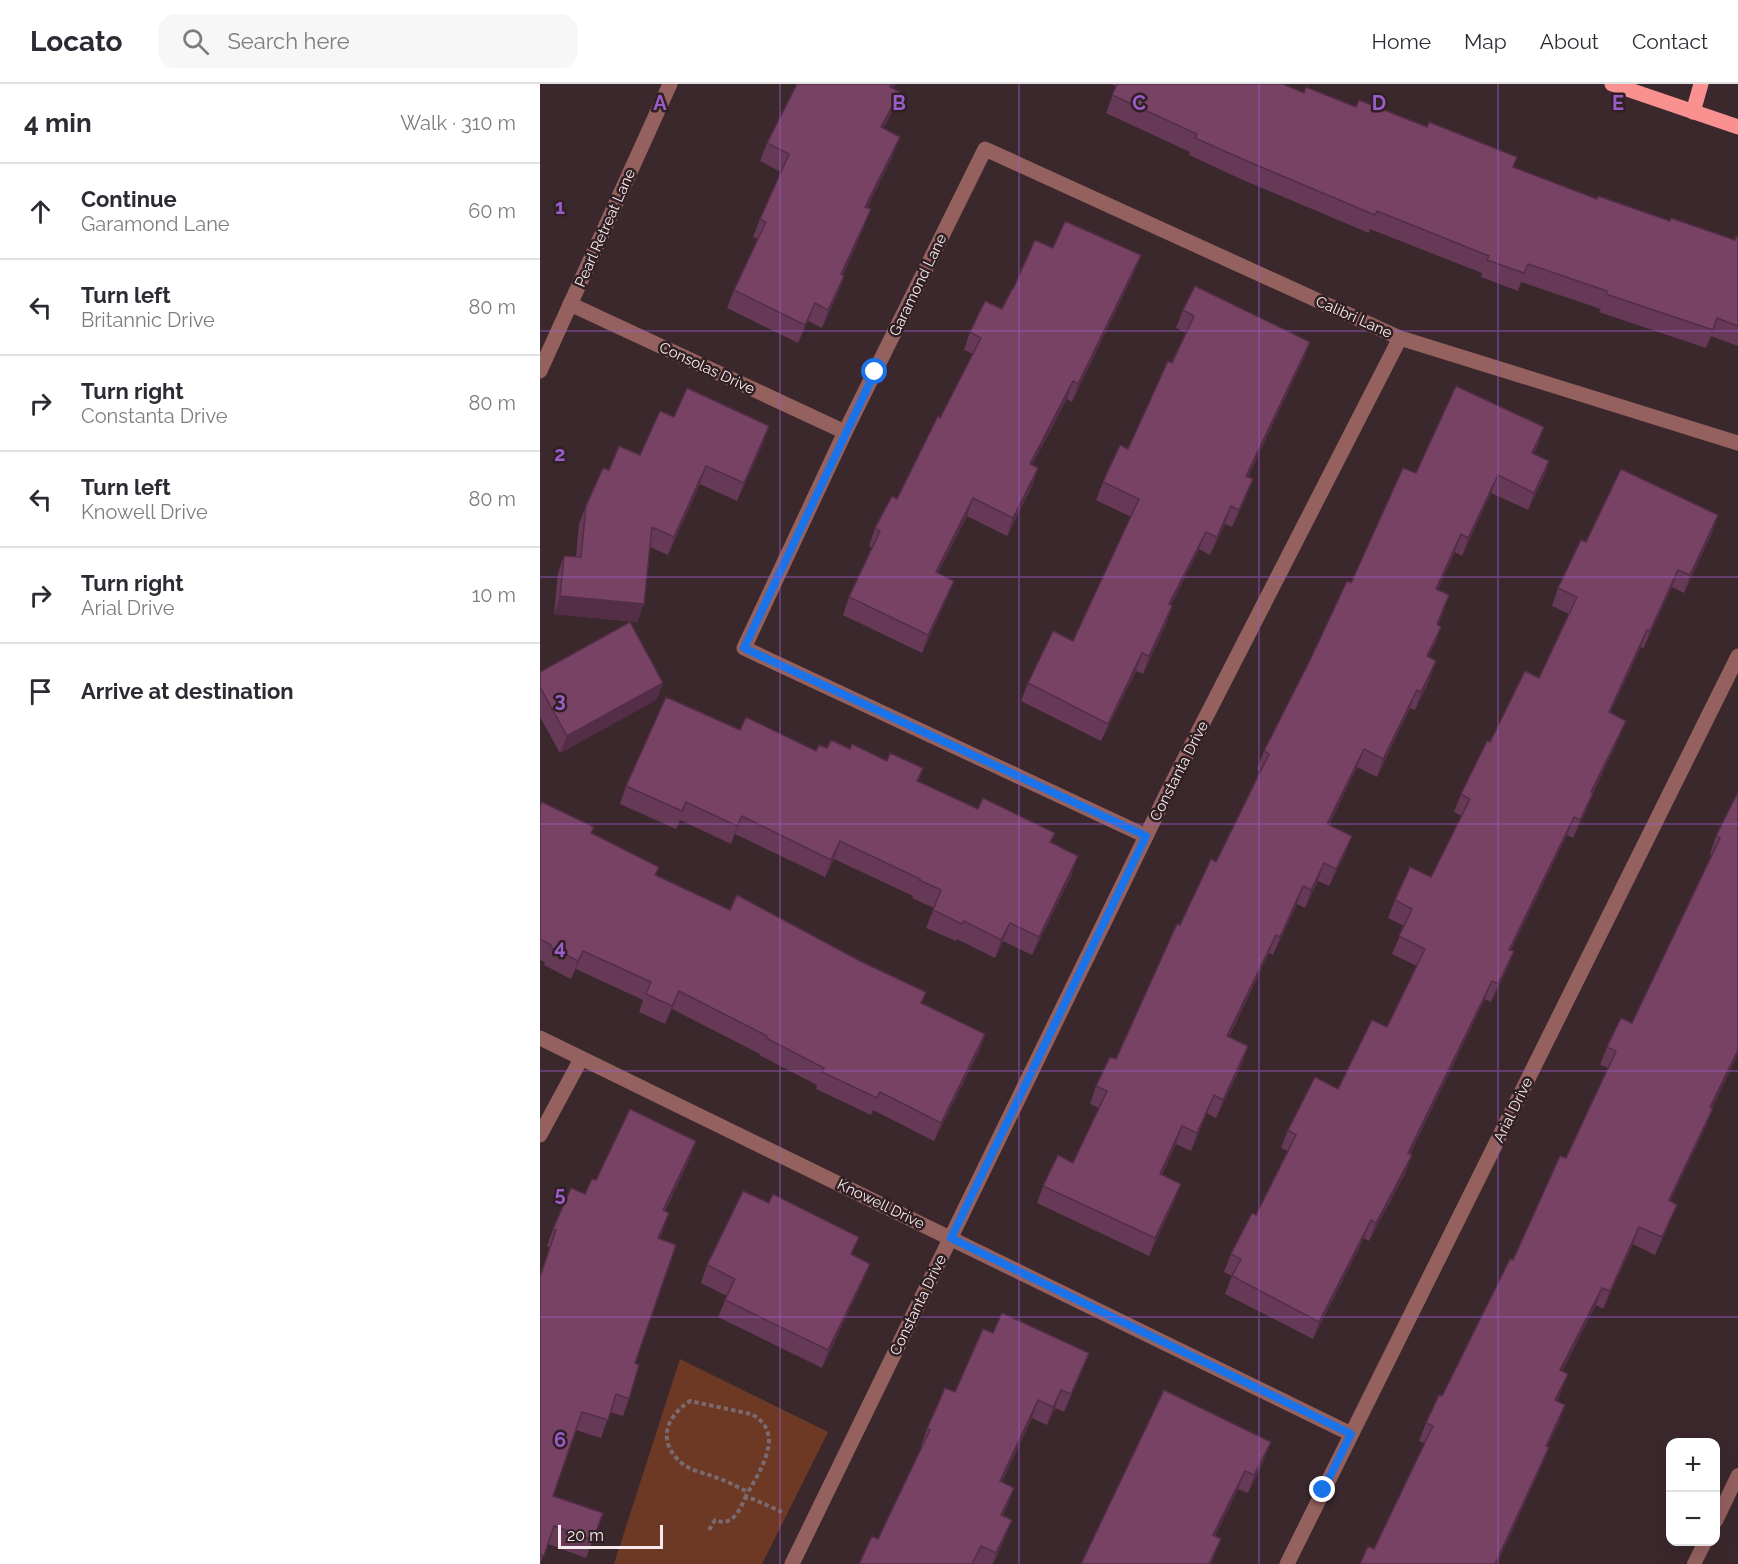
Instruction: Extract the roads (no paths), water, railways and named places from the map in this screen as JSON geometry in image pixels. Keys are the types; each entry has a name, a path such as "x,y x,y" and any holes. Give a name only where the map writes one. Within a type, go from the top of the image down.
{"main road":[{"path":"1612,84 1738,127"},
{"path":"1693,112 1701,84"}],"street":[{"name":"Pearl Retreat Lane","path":"540,371 670,84"},
{"name":"Calibri Lane","path":"985,149 1400,338 1738,443"},
{"name":"Garamond Lane","path":"985,149 845,432 744,648 1146,836"},
{"name":"Consolas Drive","path":"570,304 845,432"},
{"name":"Constanta Drive","path":"792,1564 1146,836 1400,338"},
{"name":"Arial Drive","path":"1287,1564 1738,656"},
{"name":"Knowell Drive","path":"540,1038 1351,1434"},
{"path":"540,1135 581,1059"}],"lane":[{"path":"1720,1513 1738,1475"},
{"path":"1694,1564 1703,1546"}]}
